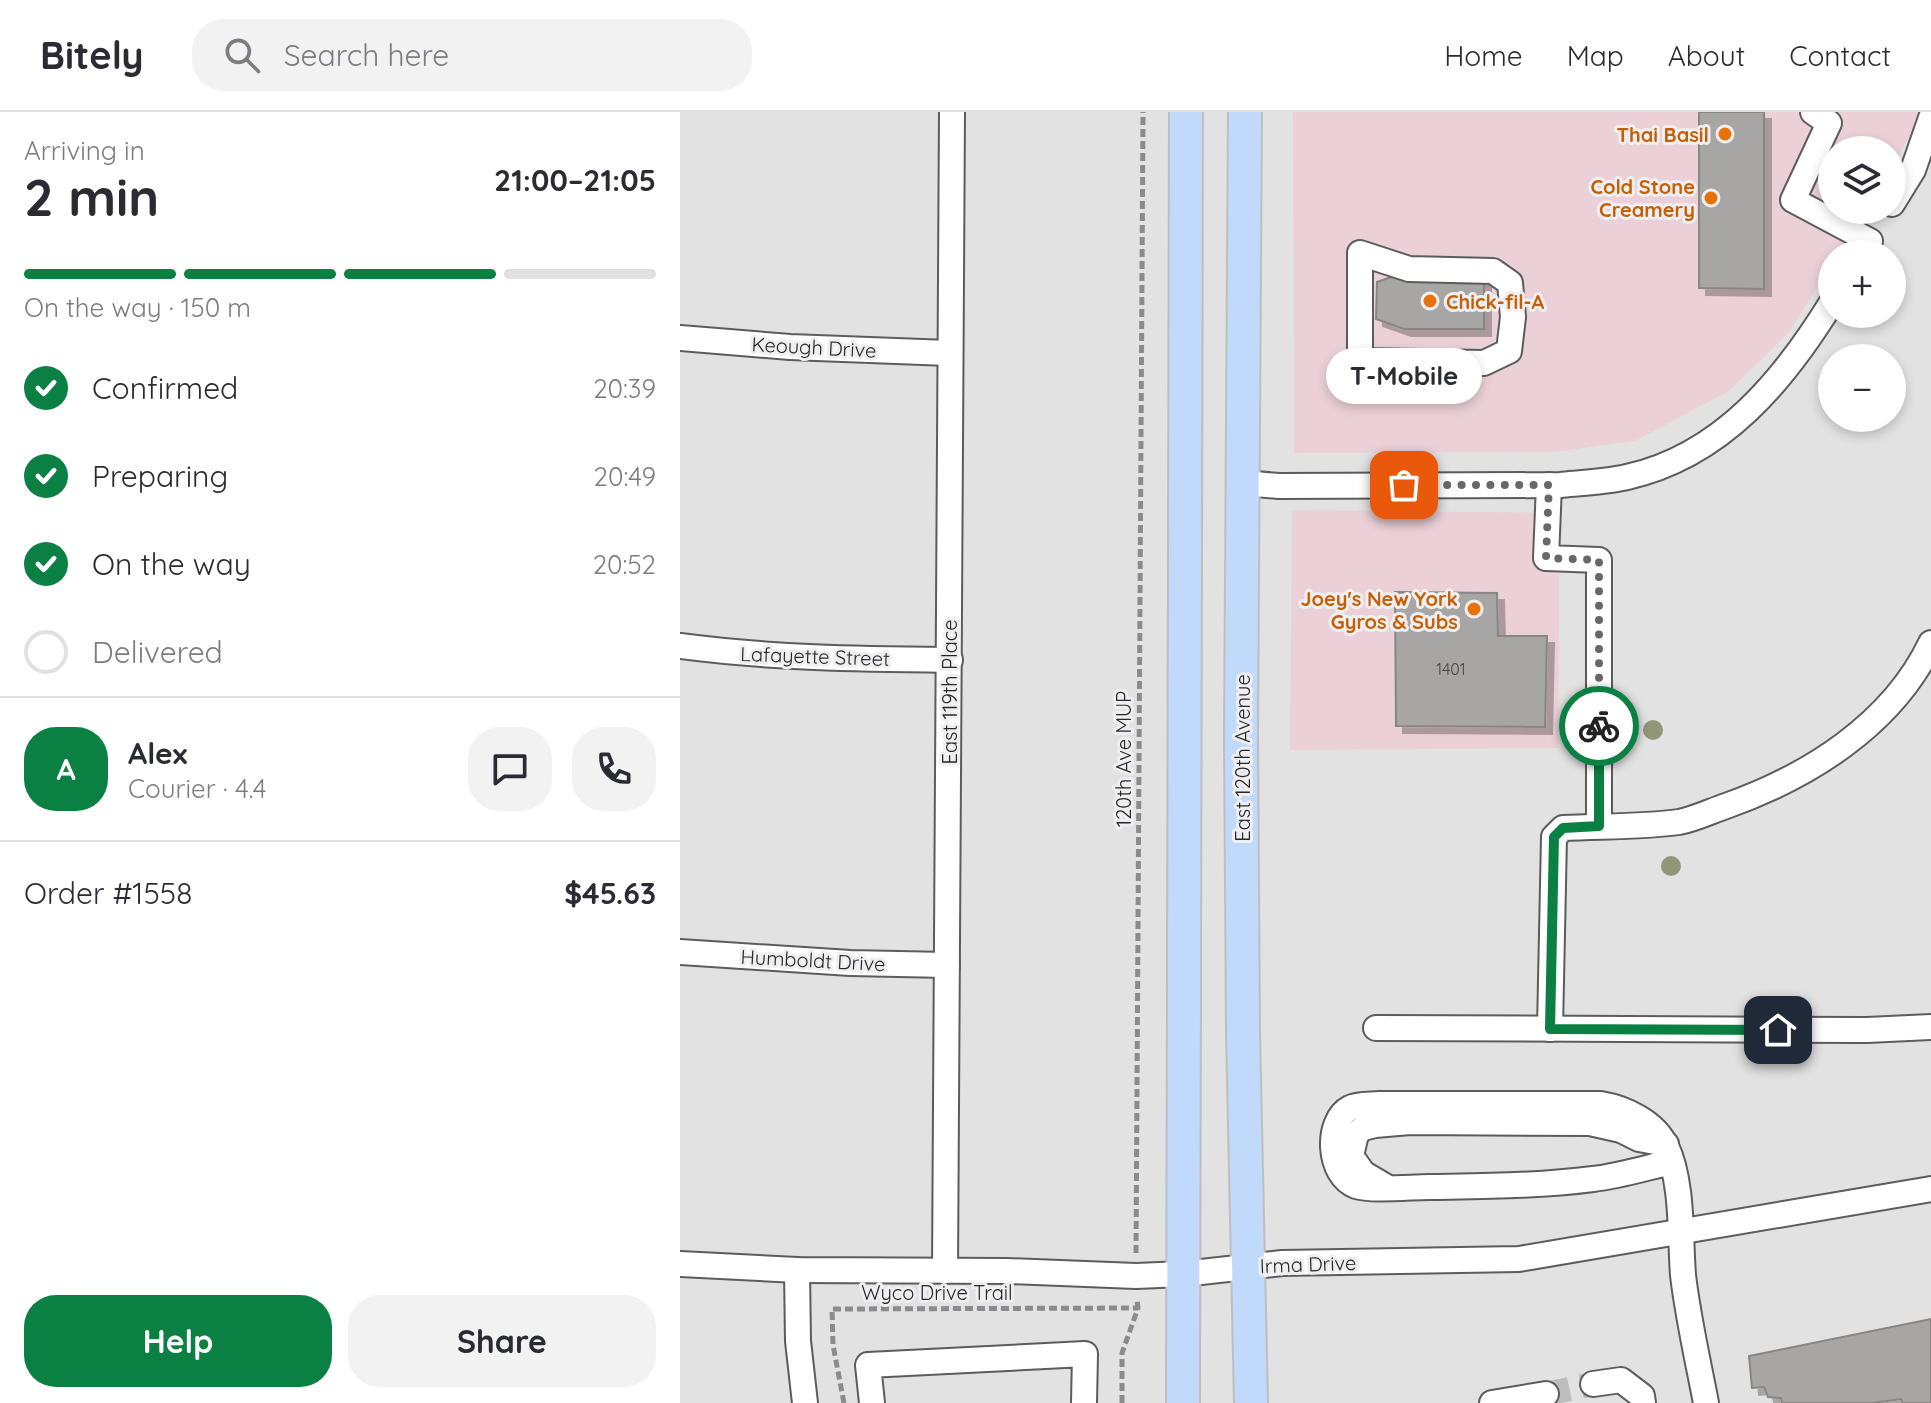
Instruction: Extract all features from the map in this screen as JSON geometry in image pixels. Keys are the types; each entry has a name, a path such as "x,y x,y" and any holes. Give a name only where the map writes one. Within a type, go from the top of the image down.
{"main road":[{"path":"1183,1403 1186,112"},
{"name":"East 120th Avenue","path":"1245,112 1242,844 1251,1403"}],"street":[{"name":"East 119th Place","path":"945,1271 952,112"},
{"path":"1813,112 1829,123 1793,200 1855,240"},
{"path":"1906,184 1922,162 1931,118"},
{"path":"1360,253 1409,269 1493,271 1510,283 1513,317 1509,351 1484,363 1360,361 1360,253"},
{"path":"1243,483 1279,486 1549,485 1628,477 1696,450 1740,419 1761,400 1802,351 1818,325"},
{"name":"Keough Drive","path":"680,338 790,347 949,353"},
{"path":"1549,485 1546,558 1599,560 1599,826"},
{"path":"1550,1029 1554,837 1563,828 1682,821 1767,791 1842,748 1893,701 1931,643"},
{"name":"Lafayette Street","path":"680,646 794,658 950,660"},
{"name":"Humboldt Drive","path":"680,952 850,963 947,965"},
{"path":"1376,1028 1867,1030 1931,1027"},
{"path":"1668,1153 1596,1179 1508,1185 1387,1187 1356,1186 1344,1177 1334,1157 1339,1119 1351,1107 1380,1104 1601,1104 1622,1107 1640,1117 1668,1153 1684,1278 1706,1403"},
{"name":"Irma Drive","path":"680,1264 797,1270 1136,1276 1248,1266 1519,1259 1931,1189"},
{"path":"797,1270 798,1341 805,1403"},
{"path":"872,1403 868,1365 1085,1354 1084,1403"},
{"path":"1593,1384 1621,1380 1642,1396 1643,1403"},
{"path":"1492,1403 1546,1394"}],"path":[{"name":"120th Ave MUP","path":"1122,1403 1122,1353 1138,1308 1143,112"},
{"name":"Wyco Drive Trail","path":"844,1403 833,1345 832,1309 1138,1308"}],"shaded area":[{"path":"1293,112 1921,112 1906,142 1906,136 1818,136 1818,224 1856,224 1847,240 1818,240 1818,286 1790,331 1729,391 1635,441 1553,452 1294,453"},
{"path":"1292,510 1560,513 1558,748 1290,750"}],"building":[{"path":"1699,112 1764,112 1764,289 1699,288"},
{"name":"Chick-fil-A","path":"1397,275 1484,276 1484,329 1404,329 1376,319 1377,282"},
{"path":"1395,592 1497,593 1498,636 1547,636 1545,727 1396,726"},
{"path":"1931,1319 1931,1403 1903,1403 1901,1399 1872,1403 1782,1403 1781,1398 1768,1397 1764,1387 1752,1388 1749,1356"}],"tunnel":[{"path":"1546,1394 1593,1384"}],"way so far":[{"path":"1404,485 1549,485 1546,558 1599,560 1599,726"}],"place":[{"name":"Thai Basil","path":"1725,134"},
{"name":"Cold Stone Creamery","path":"1711,198"},
{"name":"Chick-fil-A","path":"1430,301"},
{"name":"T-Mobile","path":"1404,485"},
{"name":"Joey's New York Gyros & Subs","path":"1474,609"}],"route":[{"path":"1599,726 1599,826 1563,828 1554,837 1550,1029 1778,1030"}]}
